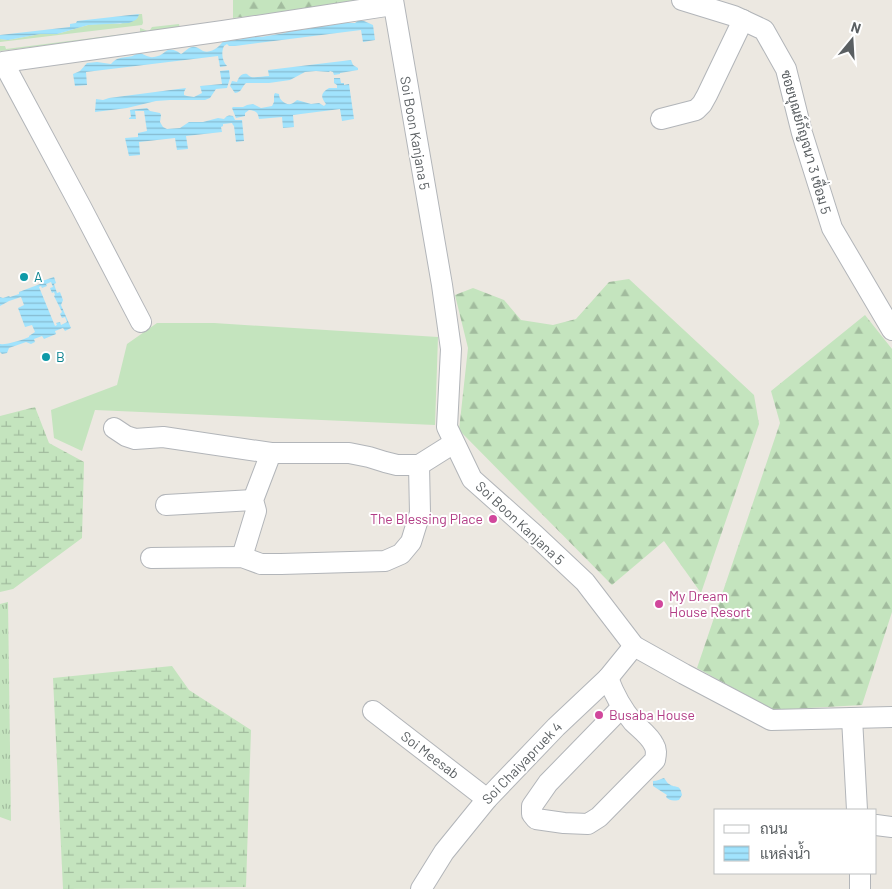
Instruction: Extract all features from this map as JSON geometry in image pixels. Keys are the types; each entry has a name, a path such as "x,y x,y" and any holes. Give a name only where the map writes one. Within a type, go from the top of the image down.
{"street":[{"name":"ซอยบุณย์กัญจนา 3 เชื่อม 5","path":"682,0 734,16 764,30 786,69 802,133 832,228 892,330"},
{"path":"141,322 3,62 223,31 393,2"},
{"name":"Soi Boon Kanjana 5","path":"393,2 451,350 447,427 472,479 585,582 634,646 772,720 892,717"},
{"path":"661,119 696,110 702,104 744,20"},
{"path":"114,428 126,436 135,438 163,437 272,453 349,453 398,465 419,465 454,443"},
{"path":"242,557 256,511 253,500 272,453"},
{"path":"151,558 242,557 261,564 385,561 401,554 411,542 420,514 419,465"},
{"path":"166,505 253,500"},
{"name":"Soi Chaiyapruek 4","path":"422,889 444,852 487,798 556,727 608,678 634,646"},
{"path":"608,678 622,707 654,744 657,751 655,760 598,817 588,824 536,819 532,814 532,806 548,783 622,707"},
{"name":"Soi Meesab","path":"373,711 487,798"},
{"path":"852,718 857,809"},
{"path":"877,825 892,827"},
{"path":"860,874 860,889"}],"green space":[{"path":"233,0 381,0 233,18"},
{"path":"139,14 142,14 142,25 0,42 0,39 8,40 40,34 57,34 88,25 120,24 138,17"},
{"path":"179,24 180,29 0,51 0,46 5,46 6,49 140,32 140,28 148,31 152,27"},
{"path":"629,279 754,395 759,424 701,593 664,541 612,585 459,430 468,348 455,295 473,288 504,300 521,320 553,325 576,319 609,282"},
{"path":"865,315 892,349 892,612 862,705 773,710 697,668 780,423 771,391"},
{"path":"157,323 214,323 438,337 435,425 95,410 82,451 54,438 51,410 117,385 127,344"},
{"path":"35,407 49,443 84,462 82,538 13,589 0,592 0,416"},
{"path":"8,602 11,821 0,817 0,604"},
{"path":"172,666 189,690 251,730 246,887 63,889 53,678"}],"water":[{"path":"139,14 137,19 129,23 88,25 57,34 40,34 8,40 0,39 0,35 70,27 70,24 77,21"},
{"path":"359,20 373,25 375,40 363,42 361,30 235,46 227,44 223,48 222,54 227,66 220,67 218,56 86,72 87,85 75,86 73,74 80,71 87,63 111,64 118,59 135,55 138,52 152,57 169,50 181,54 189,48 197,47 206,52 218,47 224,40 239,40 254,34 261,37 285,33 290,30 302,30 340,23 355,23"},
{"path":"351,60 358,70 334,75 330,71 305,72 290,80 269,83 246,83 240,91 235,93 230,86 232,81 237,82 243,74 247,74 250,77 269,76 268,70"},
{"path":"229,70 230,78 227,88 216,89 210,98 205,100 156,101 127,108 95,112 96,99 103,100 186,88 184,95 194,97 202,93 200,86 222,84 220,71"},
{"path":"334,78 340,78 341,83 344,83 344,85 349,84 354,119 342,121 340,109 293,115 294,127 283,128 282,117 259,119 256,112 249,110 245,113 245,116 236,118 232,108 253,104 261,108 272,106 275,93 279,94 281,100 287,104 292,104 297,100 311,104 319,103 324,106 326,104 322,97 324,91 329,88 337,88"},
{"path":"147,108 150,111 160,113 160,122 167,129 180,128 189,122 203,122 233,116 235,120 242,120 244,141 236,142 232,123 223,124 221,127 222,132 186,136 188,149 177,150 175,138 139,142 140,155 129,156 125,138 138,137 138,133 147,131 144,111 135,111 136,119 129,119 131,117 130,110"},
{"path":"54,277 57,293 60,292 63,300 61,305 71,328 65,331 63,328 55,331 56,334 44,339 42,336 34,339 35,342 31,344 26,342 9,348 7,353 2,354 0,352 0,344 23,340 35,332 32,325 25,327 18,308 24,305 21,297 0,306 0,297 10,297 19,294 19,292 40,284 42,281","holes":["51,282 53,287 50,288 52,293 54,292 62,312 60,314 62,318 65,317 67,322 61,325 60,322 56,323 57,325 55,326 39,287 47,286 46,284"]},
{"path":"664,778 668,784 680,789 682,795 679,800 673,801 669,799 666,797 667,795 653,786 653,781"}],"place":[{"name":"A","path":"24,277"},
{"name":"B","path":"46,357"},
{"name":"The Blessing Place","path":"493,519"},
{"name":"My Dream House Resort","path":"659,604"},
{"name":"Busaba House","path":"599,715"}]}
